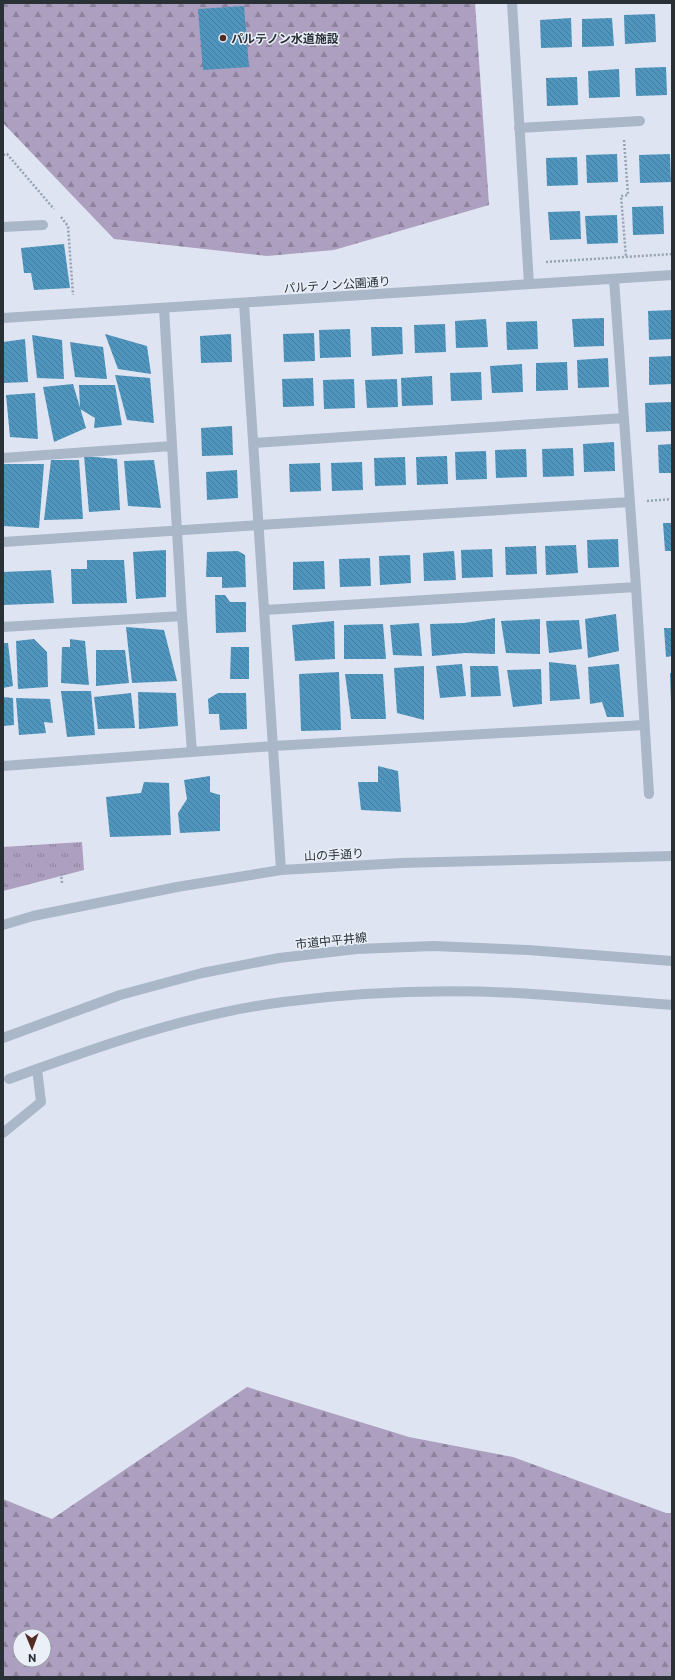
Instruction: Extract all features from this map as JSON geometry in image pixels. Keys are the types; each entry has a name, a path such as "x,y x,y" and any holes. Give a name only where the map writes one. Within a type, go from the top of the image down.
{"street":[{"path":"512,3 529,284"},
{"path":"519,128 640,121"},
{"path":"3,227 43,225"},
{"name":"パルテノン公園通り","path":"3,318 672,276"},
{"path":"614,279 649,794"},
{"path":"244,303 281,870"},
{"path":"164,308 182,616 192,752"},
{"path":"253,443 624,418"},
{"path":"3,458 172,446"},
{"path":"3,542 630,502"},
{"path":"265,610 636,587"},
{"path":"3,627 182,616"},
{"path":"3,766 273,746 644,725"},
{"name":"山の手通り","path":"3,925 33,916 177,887 281,870 401,863 672,856"},
{"name":"市道中平井線","path":"3,1038 120,995 202,973 279,958 357,949 434,946 528,950 672,961"},
{"path":"6,1080 123,1040 204,1017 281,1002 353,994 428,992 516,993 672,1005"},
{"path":"3,1133 41,1102 37,1069"}],"path":[{"path":"622,122 628,195 622,196 626,257"},
{"path":"546,262 672,254"},
{"path":"630,502 672,499"},
{"path":"61,872 62,884"}],"green space":[{"path":"3,3 475,3 489,205 334,250 267,256 114,239 3,123"},
{"path":"82,842 84,870 3,891 3,847"},
{"path":"247,1387 409,1437 513,1457 666,1513 672,1513 672,1677 3,1677 3,1499 52,1519"}],"building":[{"name":"パルテノン水道施設","path":"244,6 249,67 203,70 198,9"},
{"path":"655,14 656,42 625,44 624,15"},
{"path":"571,18 572,47 541,48 540,20"},
{"path":"612,18 614,46 582,47 582,19"},
{"path":"666,67 667,95 636,96 635,68"},
{"path":"619,69 620,97 589,98 588,71"},
{"path":"577,77 578,105 547,106 546,78"},
{"path":"617,154 618,182 587,183 586,155"},
{"path":"670,154 671,182 640,183 639,155"},
{"path":"577,157 578,185 547,186 546,158"},
{"path":"663,206 664,234 633,235 632,207"},
{"path":"580,211 581,239 550,240 548,212"},
{"path":"617,215 618,243 587,244 585,216"},
{"path":"64,244 70,288 34,290 31,273 24,273 21,248"},
{"path":"672,310 672,339 649,340 648,311"},
{"path":"604,318 604,346 574,347 572,319"},
{"path":"486,319 488,347 456,348 455,321"},
{"path":"537,321 538,349 507,350 506,322"},
{"path":"445,324 446,352 415,353 414,325"},
{"path":"371,327 402,327 403,354 372,356"},
{"path":"350,329 351,357 320,358 319,330"},
{"path":"314,333 315,361 284,362 283,334"},
{"path":"105,334 147,346 151,374 118,369"},
{"path":"231,334 232,362 201,363 200,336"},
{"path":"32,335 62,340 64,379 37,378"},
{"path":"25,339 28,382 3,383 3,342"},
{"path":"70,342 103,347 107,379 75,377"},
{"path":"672,356 672,384 649,385 649,357"},
{"path":"608,358 609,387 578,388 577,360"},
{"path":"567,362 568,390 536,391 536,363"},
{"path":"522,364 523,392 492,393 490,366"},
{"path":"481,372 482,400 451,401 450,373"},
{"path":"115,375 150,378 154,423 127,420"},
{"path":"432,376 433,405 402,406 401,378"},
{"path":"313,378 314,406 283,407 282,379"},
{"path":"354,379 355,408 324,409 323,380"},
{"path":"397,379 398,407 367,408 365,380"},
{"path":"73,384 86,428 54,442 43,387"},
{"path":"79,385 115,385 122,425 94,428 95,418 80,409"},
{"path":"35,393 38,439 10,437 6,395"},
{"path":"672,402 672,431 646,432 645,403"},
{"path":"232,426 233,455 202,456 201,428"},
{"path":"614,442 615,471 584,472 583,444"},
{"path":"672,444 672,473 659,473 658,445"},
{"path":"573,448 574,476 543,477 542,449"},
{"path":"526,449 527,477 496,478 495,450"},
{"path":"486,451 487,479 456,480 455,452"},
{"path":"84,456 117,459 120,510 89,512"},
{"path":"447,456 448,484 417,485 416,457"},
{"path":"405,457 406,485 375,486 374,458"},
{"path":"51,460 79,460 83,519 44,520"},
{"path":"154,460 161,508 128,506 124,461"},
{"path":"362,462 363,490 332,491 331,463"},
{"path":"320,463 321,491 290,492 289,464"},
{"path":"3,464 44,464 39,528 3,526"},
{"path":"237,470 238,498 207,500 206,472"},
{"path":"663,523 672,523 672,551 665,551"},
{"path":"618,539 619,567 588,568 587,540"},
{"path":"576,545 578,573 546,575 545,546"},
{"path":"536,546 537,574 506,575 505,547"},
{"path":"492,549 493,577 462,578 461,550"},
{"path":"166,550 166,597 136,599 133,552"},
{"path":"238,551 245,555 246,587 222,588 222,577 206,577 207,552"},
{"path":"454,551 456,580 424,581 423,553"},
{"path":"410,555 411,583 380,585 379,556"},
{"path":"370,558 371,586 340,587 339,559"},
{"path":"87,560 124,560 127,603 72,604 71,569 87,569"},
{"path":"324,561 325,589 293,590 293,562"},
{"path":"51,570 54,603 3,605 3,572"},
{"path":"215,595 225,595 230,602 246,602 246,632 216,633"},
{"path":"616,614 619,651 588,658 585,619"},
{"path":"495,618 495,654 465,653 432,656 430,624 464,623"},
{"path":"540,619 540,654 506,653 501,621"},
{"path":"579,620 582,649 549,653 546,621"},
{"path":"334,621 335,659 295,661 292,625"},
{"path":"419,623 422,656 393,655 390,625"},
{"path":"383,624 386,659 344,659 344,625"},
{"path":"126,627 164,630 177,681 132,683"},
{"path":"664,628 672,628 672,656 666,657"},
{"path":"34,639 47,652 48,687 18,689 16,641"},
{"path":"70,639 85,641 89,685 61,683 62,647 70,647"},
{"path":"3,643 8,643 13,686 3,688"},
{"path":"231,647 249,647 249,679 230,679"},
{"path":"96,650 125,650 129,683 96,686"},
{"path":"549,662 576,665 580,699 550,701"},
{"path":"462,664 466,696 440,698 436,666"},
{"path":"619,664 624,717 607,717 602,702 590,704 588,667"},
{"path":"424,666 424,720 397,713 394,668"},
{"path":"470,666 498,666 501,696 471,697"},
{"path":"541,669 542,704 513,707 507,670"},
{"path":"339,672 341,730 301,731 299,674"},
{"path":"670,673 672,673 672,703 671,703"},
{"path":"345,674 383,674 386,719 351,719"},
{"path":"61,691 91,691 95,735 67,737"},
{"path":"138,692 176,693 178,726 139,729"},
{"path":"131,693 135,728 98,729 94,697"},
{"path":"218,693 246,693 247,729 220,730 219,714 209,714 208,699"},
{"path":"3,697 13,698 14,725 3,726"},
{"path":"16,698 50,699 53,723 44,722 46,733 19,735"},
{"path":"378,766 398,771 401,812 361,810 358,782 378,782"},
{"path":"210,776 210,792 220,795 220,831 180,833 178,813 187,799 184,780"},
{"path":"144,782 169,783 171,835 110,837 106,797 141,793"}],"place":[{"name":"パルテノン水道施設","path":"223,38"}]}
